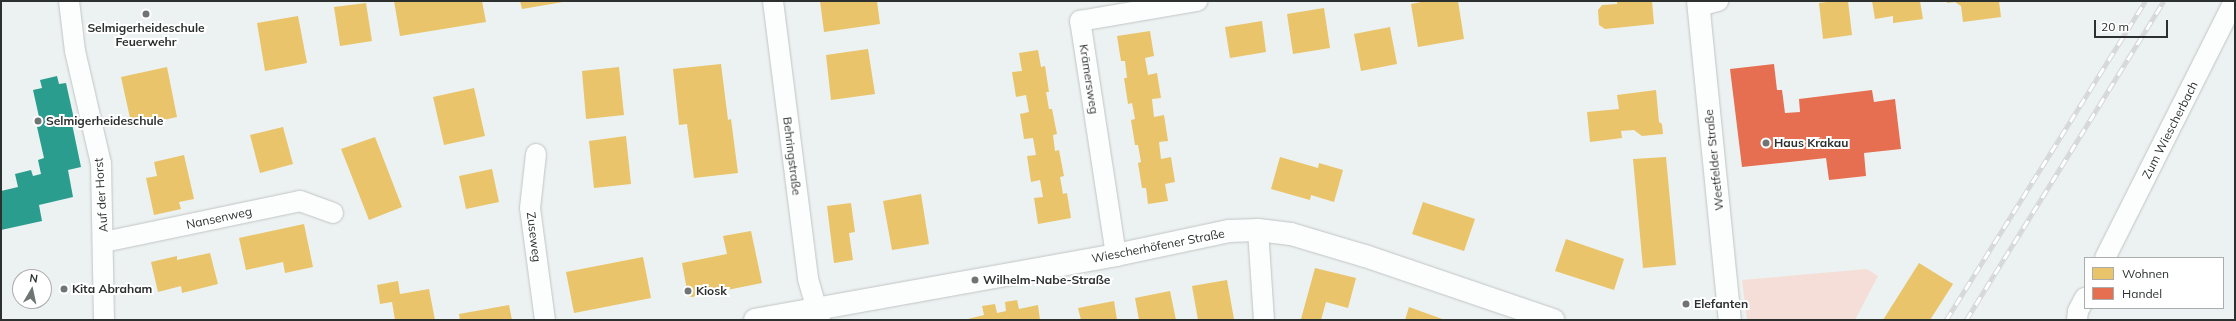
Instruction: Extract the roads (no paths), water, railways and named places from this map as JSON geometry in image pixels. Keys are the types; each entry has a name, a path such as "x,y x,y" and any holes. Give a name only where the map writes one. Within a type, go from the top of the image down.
{"street":[{"name":"Auf der Horst","path":"70,1 75,51 101,164 104,242 104,320"},
{"name":"Behringstraße","path":"773,1 808,279 819,314"},
{"name":"Krämersweg","path":"1116,255 1080,21 1197,1"},
{"name":"Zum Wiescherbach","path":"2106,257 2234,1"},
{"name":"Weetfelder Straße","path":"1705,3 1730,320"},
{"name":"Zuseweg","path":"536,154 530,208 545,320"},
{"name":"Nansenweg","path":"104,242 300,201 333,213"},
{"name":"Wiescherhöfener Straße","path":"755,320 819,314 1229,231 1258,230 1291,234 1365,256 1553,320"},
{"path":"1258,230 1264,320"},
{"path":"2077,320 2078,311 2084,300"}],"railway":[{"path":"1946,320 2145,1"},
{"path":"1966,320 2164,1"}],"place":[{"name":"Selmigerheideschule Feuerwehr","path":"146,14"},
{"name":"Selmigerheideschule","path":"38,121"},
{"name":"Haus Krakau","path":"1766,143"},
{"name":"Wilhelm-Nabe-Straße","path":"975,280"},
{"name":"Kita Abraham","path":"64,289"},
{"name":"Kiosk","path":"688,291"},
{"name":"Elefanten","path":"1686,304"}]}
